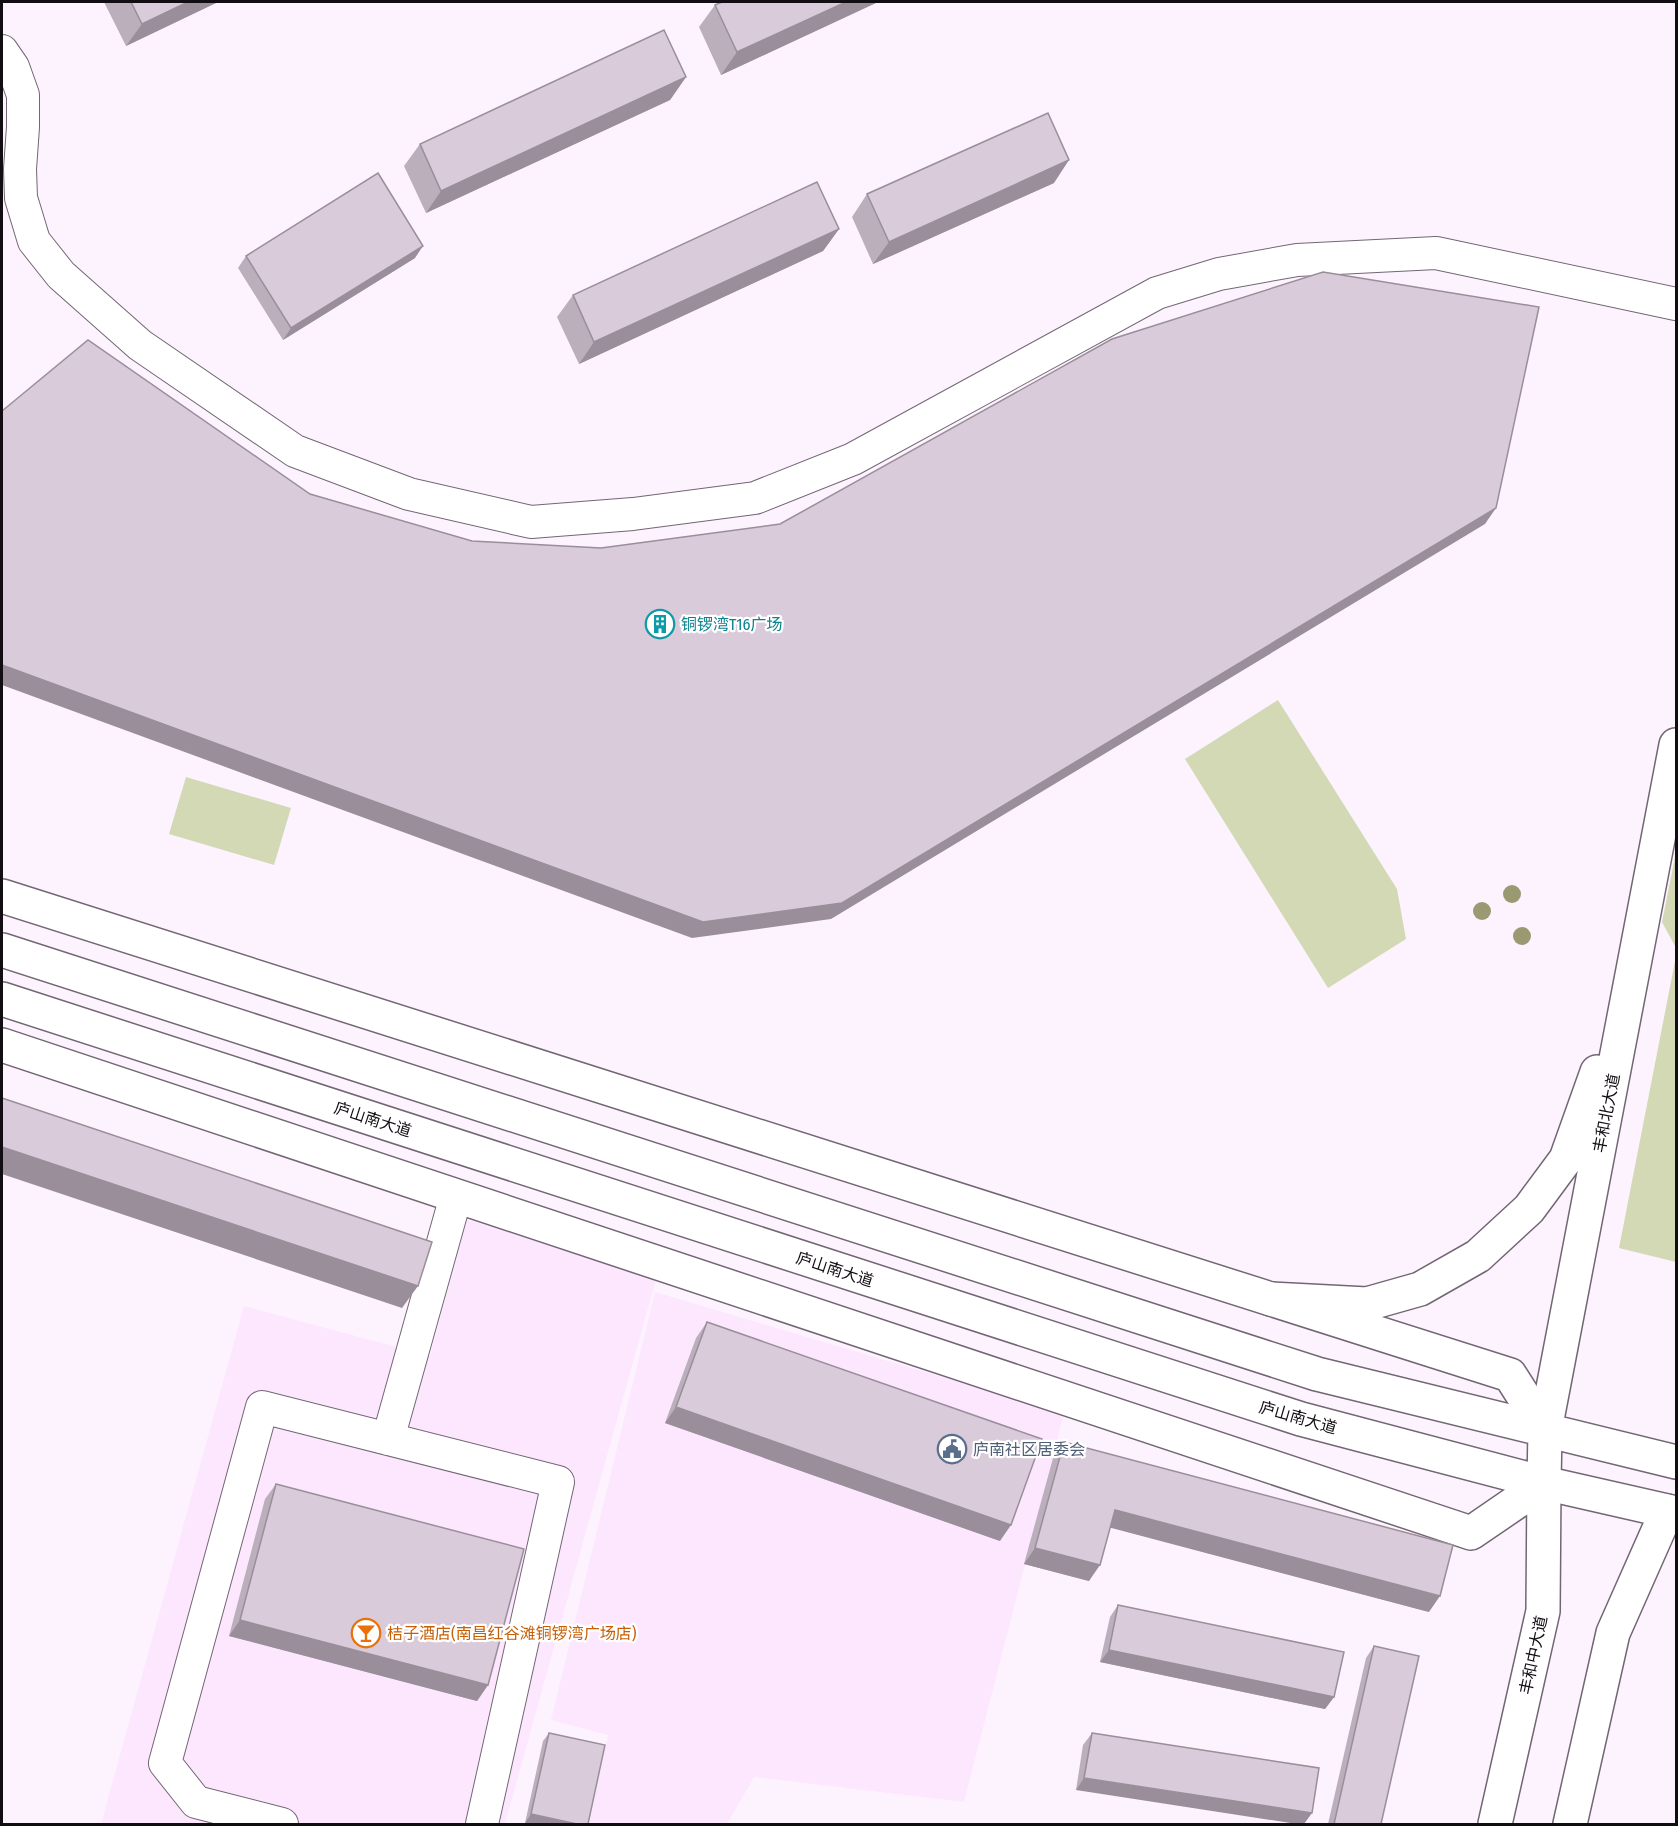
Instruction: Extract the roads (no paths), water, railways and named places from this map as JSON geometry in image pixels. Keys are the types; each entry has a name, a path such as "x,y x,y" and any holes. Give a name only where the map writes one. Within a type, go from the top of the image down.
{"main road":[{"name":"丰和北大道","path":"1544,1482 1545,1430 1677,745"},
{"path":"2,896 1510,1375 1545,1430"},
{"path":"2,950 1317,1374 1677,1462"},
{"path":"1271,1299 1367,1304 1420,1289 1478,1256 1529,1209 1566,1159 1632,977"},
{"name":"庐山南大道","path":"2,999 1301,1419 1544,1482 1673,1504"},
{"path":"2,1045 1471,1533 1544,1482"},
{"name":"丰和中大道","path":"1496,1824 1543,1611 1544,1482"},
{"path":"1570,1824 1613,1633 1673,1504"}],"street":[{"path":"2,51 14,67 23,95 21,198 34,242 70,283 140,345 295,451 409,494 531,522 633,514 755,498 853,459 1157,293 1219,273 1297,260 1436,253 1677,304"},
{"path":"388,1439 456,1196"},
{"path":"282,1824 196,1802 165,1763 262,1407 558,1482 482,1824"}],"place":[{"name":"铜锣湾T16广场","path":"660,624"},
{"name":"庐南社区居委会","path":"952,1449"},
{"name":"桔子酒店(南昌红谷滩铜锣湾广场店)","path":"366,1633"}]}
